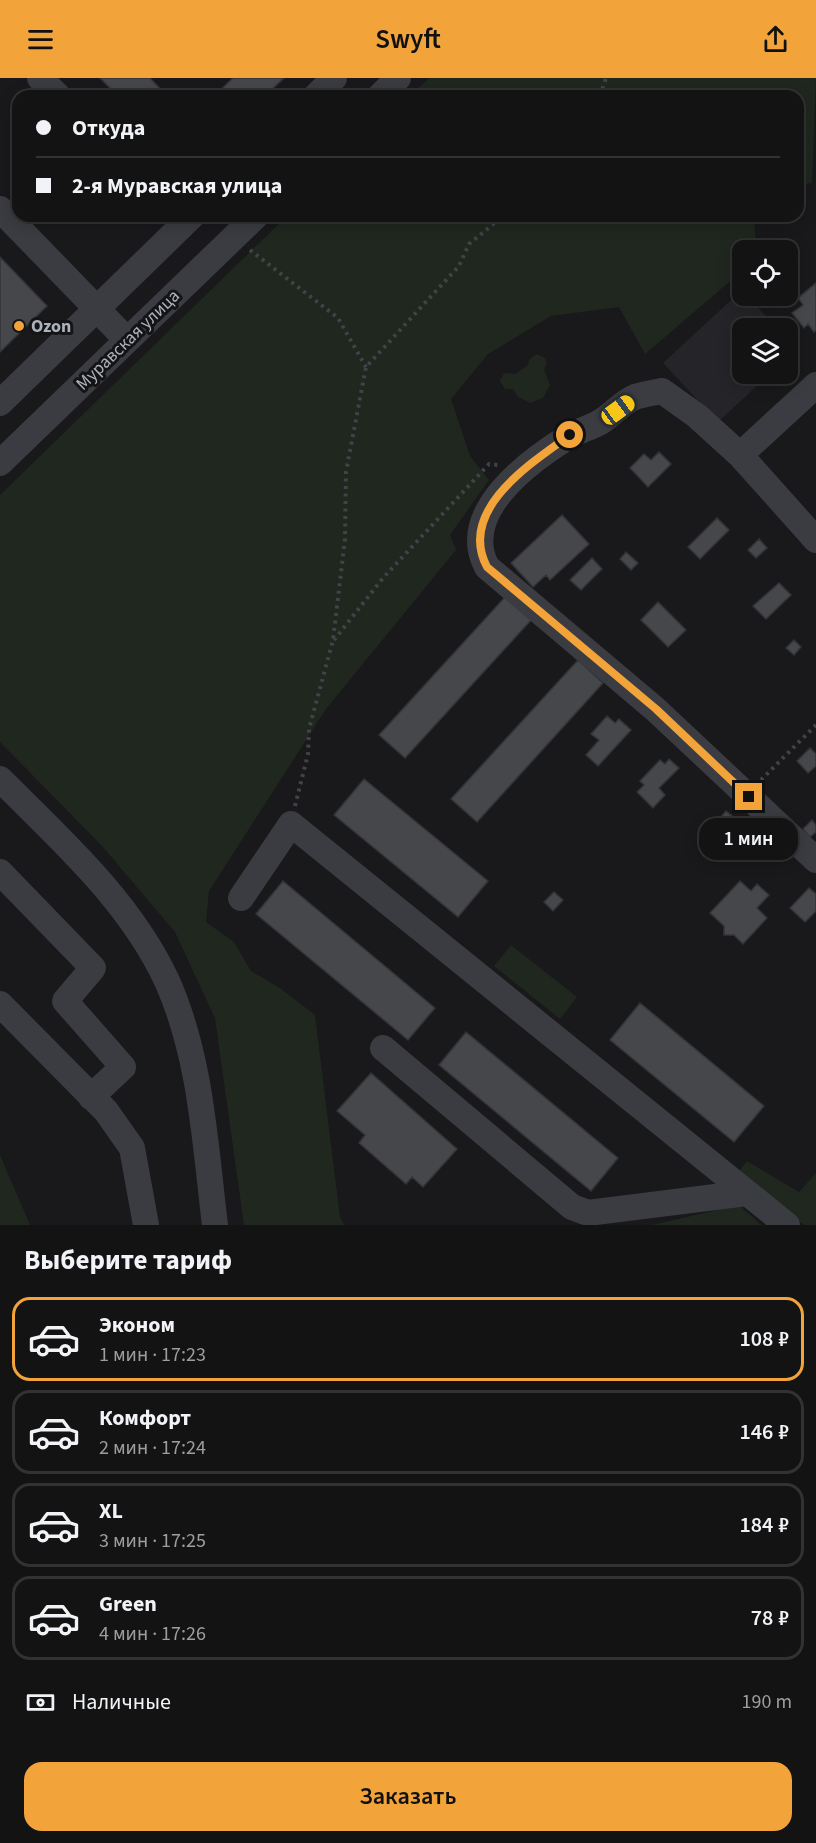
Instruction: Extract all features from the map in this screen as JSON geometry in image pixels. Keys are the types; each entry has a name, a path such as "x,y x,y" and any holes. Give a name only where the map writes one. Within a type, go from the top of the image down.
{"street":[{"path":"40,78 52,90"},
{"path":"322,90 334,78"},
{"path":"386,90 398,78"},
{"path":"0,209 12,221"},
{"path":"13,222 127,340"},
{"path":"0,403 97,309 180,222"},
{"path":"185,222 214,257"},
{"name":"Муравская улица","path":"0,464 250,222"},
{"path":"740,454 816,385"},
{"path":"816,540 740,454 697,416 662,391 635,397 600,422 570,435 525,468 505,488 483,525 479,546 487,567 656,709 816,860"},
{"path":"0,779 94,874 135,926 166,981 189,1042 203,1120 215,1225"},
{"path":"241,898 291,824 787,1225"},
{"path":"0,872 93,968 64,1001 123,1067 91,1096"},
{"path":"0,1004 106,1111 132,1148 146,1225"},
{"path":"383,1048 565,1216 747,1192"}],"path":[{"path":"291,824 308,754 309,729 333,640 345,539 346,472 366,367 459,266 469,244 496,222"},
{"path":"248,248 338,318 366,367"},
{"path":"333,640 382,578 489,464 525,468"},
{"path":"756,785 816,726"}],"shaded area":[{"path":"429,78 816,78 812,183 804,184 804,90 416,90"},
{"path":"281,222 754,222 755,240 732,240 732,280 645,354 619,307 551,316 488,354 451,399 470,456 489,480 450,535 456,550 326,709 209,891 206,922 234,942 251,971 280,988 315,1015 340,1217 344,1225 244,1225 215,1018 175,932 102,846 0,742 0,495"},
{"path":"732,299 732,306 756,306 768,318 732,318 732,384 759,384 718,422 663,363"},
{"path":"537,354 545,358 547,363 544,370 550,385 543,398 530,403 517,396 513,389 505,389 500,381 504,373 515,374 528,365 529,360"},
{"path":"511,945 577,997 560,1019 494,966"},
{"path":"0,1155 30,1225 0,1225"},
{"path":"747,1161 799,1192 816,1173 816,1225 804,1225 738,1173"},
{"path":"739,1205 761,1225 652,1225"}],"building":[{"path":"100,78 150,78 161,90 112,90"},
{"path":"233,78 284,78 271,90 220,90"},
{"path":"0,257 47,306 0,352"},
{"path":"816,283 816,330 814,332 808,324 804,328 792,313 803,305 798,298"},
{"path":"659,452 671,464 648,487 630,468 644,454 651,460"},
{"path":"562,515 589,544 550,580 546,575 533,587 511,563"},
{"path":"717,518 729,530 700,559 688,547"},
{"path":"759,539 767,548 756,558 748,550"},
{"path":"626,552 638,563 631,570 620,559"},
{"path":"592,558 602,569 581,590 570,580"},
{"path":"779,583 791,595 766,619 753,606"},
{"path":"506,596 532,619 405,758 379,735"},
{"path":"658,602 686,630 668,647 641,620"},
{"path":"794,640 801,647 794,655 786,648"},
{"path":"578,660 603,683 477,822 451,799"},
{"path":"607,716 615,723 619,719 631,730 598,766 586,755 599,740 591,734"},
{"path":"810,748 816,754 816,766 808,773 797,761"},
{"path":"669,759 679,768 659,788 665,795 653,808 637,792 644,785 640,781 660,760 665,764"},
{"path":"364,779 488,881 458,917 334,815"},
{"path":"726,811 737,820 732,826 740,833 730,845 711,828"},
{"path":"812,820 816,825 816,832 810,837 803,829"},
{"path":"283,881 435,1008 408,1040 256,914"},
{"path":"740,881 751,891 757,884 769,895 757,908 767,918 743,944 734,935 724,935 724,926 710,913"},
{"path":"809,888 816,894 816,911 805,922 790,908"},
{"path":"554,892 563,900 553,911 544,902"},
{"path":"640,1003 764,1106 734,1142 610,1040"},
{"path":"466,1032 618,1158 591,1191 439,1065"},
{"path":"371,1073 457,1149 423,1187 412,1177 406,1184 359,1143 365,1135 337,1111"}],"place":[{"name":"Ozon","path":"19,326"}],"route":[{"path":"570,435 511,480 494,503 483,525 479,546 482,557 487,567 656,709 749,797"}]}
